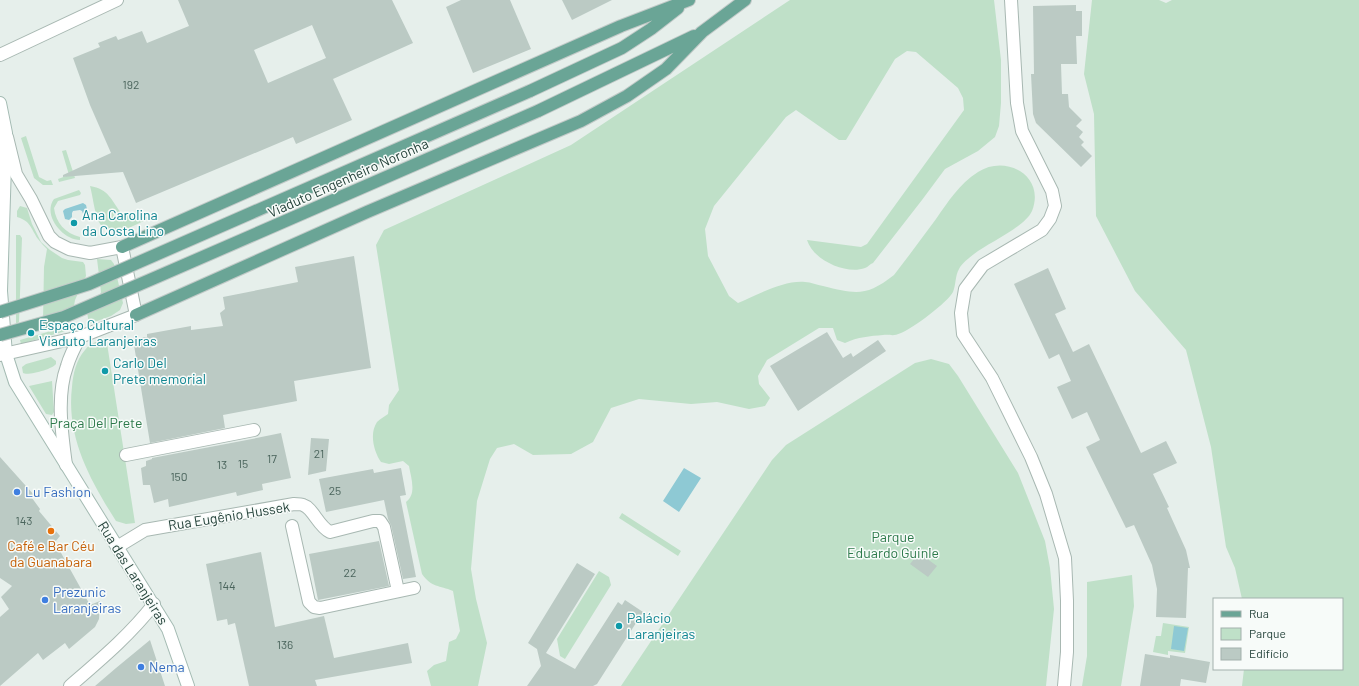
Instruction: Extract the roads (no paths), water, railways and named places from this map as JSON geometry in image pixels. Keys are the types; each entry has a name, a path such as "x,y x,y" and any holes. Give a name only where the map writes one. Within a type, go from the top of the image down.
{"main road":[{"path":"122,247 621,26 688,0"},
{"name":"Viaduto Engenheiro Noronha","path":"0,312 89,284 530,91 622,48 651,29 688,0"},
{"path":"136,315 375,209 580,122 627,96 666,69 702,32 745,0"},
{"name":"Viaduto Engenheiro Noronha","path":"0,335 64,316 159,276 538,111 702,32"}],"street":[{"path":"0,55 117,0"},
{"path":"1011,0 1017,103 1022,130 1052,191 1055,206 1050,219 1042,230 983,265 966,289 961,313 963,334 992,378 1031,457 1046,494 1064,558 1067,601 1067,652 1064,686"},
{"name":"Rua das Laranjeiras","path":"0,103 6,133 0,291 3,355 16,382 168,629 188,686"},
{"path":"3,355 80,337 136,315 122,247 90,253 69,249 55,242 49,236 31,199 16,174 6,133"},
{"name":"Rua das Laranjeiras","path":"66,465 61,423 61,400 66,366 80,337"},
{"path":"126,455 254,430"},
{"name":"Rua Eugênio Hussek","path":"117,547 145,530 294,504 304,505 309,508 324,529 330,532 373,521 380,521 384,527 398,591"},
{"path":"292,526 309,602 314,607 320,608 414,588"},
{"path":"70,686 115,647 154,604"}],"water":[{"path":"83,203 86,205 89,218 85,219 82,211 80,210 73,211 72,217 69,220 65,219 63,211 65,209"},
{"path":"684,468 701,478 679,512 663,501"},
{"path":"1174,626 1188,628 1184,651 1171,649"}],"place":[{"name":"Ana Carolina da Costa Lino","path":"74,223"},
{"name":"Espaço Cultural Viaduto Laranjeiras","path":"31,333"},
{"name":"Carlo Del Prete memorial","path":"105,371"},
{"name":"Lu Fashion","path":"17,492"},
{"name":"Café e Bar Céu da Guanabara","path":"51,531"},
{"name":"Prezunic Laranjeiras","path":"45,600"},
{"name":"Palácio Laranjeiras","path":"619,626"},
{"name":"Nema","path":"141,667"}],"park label":[{"name":"Praça Del Prete","path":"96,423"},
{"name":"Parque Eduardo Guinle","path":"893,546"}]}
